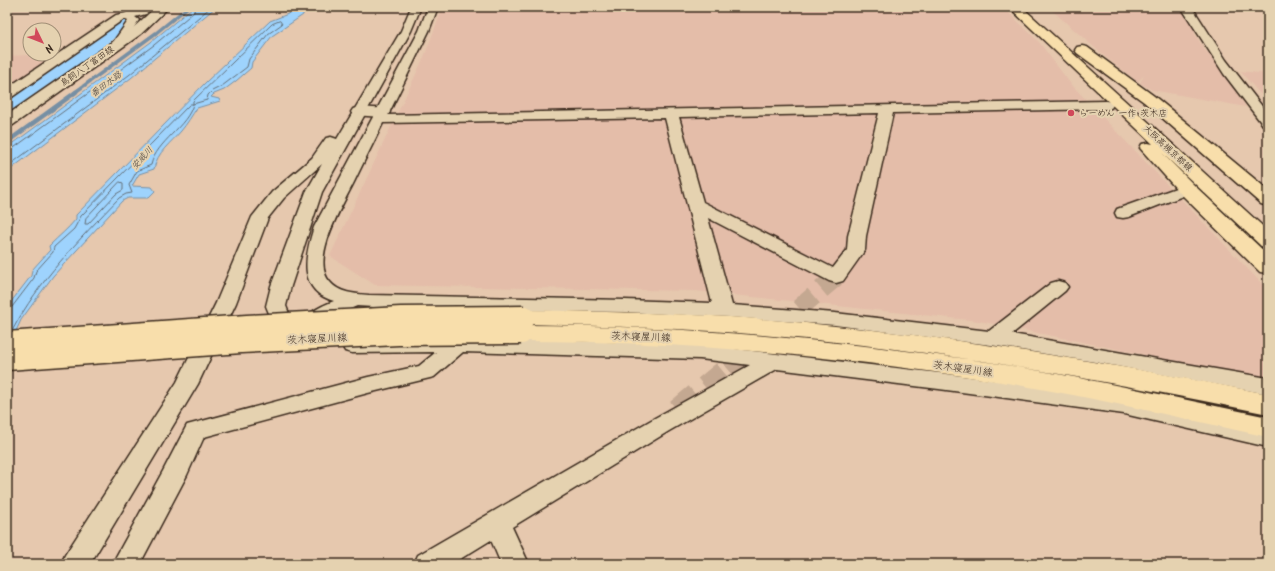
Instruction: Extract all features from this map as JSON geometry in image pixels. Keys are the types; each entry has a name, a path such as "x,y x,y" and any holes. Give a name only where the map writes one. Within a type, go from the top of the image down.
{"main road":[{"name":"鳥飼八丁富田線","path":"7,122 137,31 163,7"},
{"name":"大阪高槻京都線","path":"1015,7 1268,242"},
{"name":"大阪高槻京都線","path":"1034,7 1082,50 1199,179 1268,224"},
{"path":"1061,50 1061,58 1106,105 1199,179 1268,267"},
{"path":"1082,50 1149,99 1268,200"},
{"path":"359,112 381,115"},
{"name":"茨木寝屋川線","path":"7,343 247,326 401,318 523,325 854,353 991,372 1116,395 1268,427"},
{"name":"茨木寝屋川線","path":"7,359 241,342 523,325 665,321 729,324 856,336 987,353 1132,377 1268,404"}],"street":[{"path":"127,17 138,7"},
{"path":"7,94 120,17 127,17 152,7"},
{"path":"416,7 406,30 314,192 281,286 276,306 283,323 298,342 320,347 458,345 700,352 1124,406 1268,438"},
{"path":"433,7 424,31 324,227 314,256 317,278 330,293 354,300 400,302 644,305 777,313 994,338 1268,386"},
{"path":"1186,7 1196,19 1216,54 1257,110 1268,122"},
{"path":"117,45 134,20 127,17"},
{"path":"381,115 671,114 1106,105"},
{"path":"696,205 836,277 856,250 859,225 887,110"},
{"path":"671,114 724,310"},
{"path":"75,564 187,384 226,303 260,217 278,195 317,161 335,136 348,131"},
{"path":"1123,213 1199,179"},
{"path":"994,338 1058,287"},
{"path":"298,342 300,331 328,311 354,300"},
{"path":"126,564 174,475 195,431 426,372 458,345"},
{"path":"428,564 647,434 774,361"},
{"path":"497,524 516,564"}],"shaded area":[{"path":"443,7 1003,7 1039,42 1070,83 1268,290 1268,380 979,321 695,291 375,285 330,256 424,57"},
{"path":"1048,7 1181,7 1192,18 1195,34 1204,49 1215,60 1246,107 1152,90 1140,83 1144,75 1138,82 1103,55"},
{"path":"22,55 22,62 47,62 7,87 7,56"},
{"path":"1240,71 1268,74 1268,103"}],"water":[{"name":"番田水路","path":"193,7 216,7 131,78 7,172 7,148 151,42"},
{"name":"安威川","path":"294,7 304,7 307,9 303,12 303,15 272,36 252,62 251,68 224,90 214,94 211,97 219,99 220,101 197,108 183,128 161,153 154,169 139,174 132,186 152,187 155,191 148,198 128,198 122,201 53,276 21,320 7,351 7,307 31,276 32,270 50,250 49,246 73,223 76,219 76,215 206,82 270,21 288,14"}],"waterway":[{"path":"74,93 156,33 188,7"},
{"path":"7,103 89,48 126,20"},
{"path":"7,142 76,92"}],"tunnel":[{"path":"777,327 836,277"},
{"path":"728,369 754,347"},
{"path":"678,411 729,368"}],"place":[{"name":"らーめん 一作 茨木店","path":"1071,113"}]}
